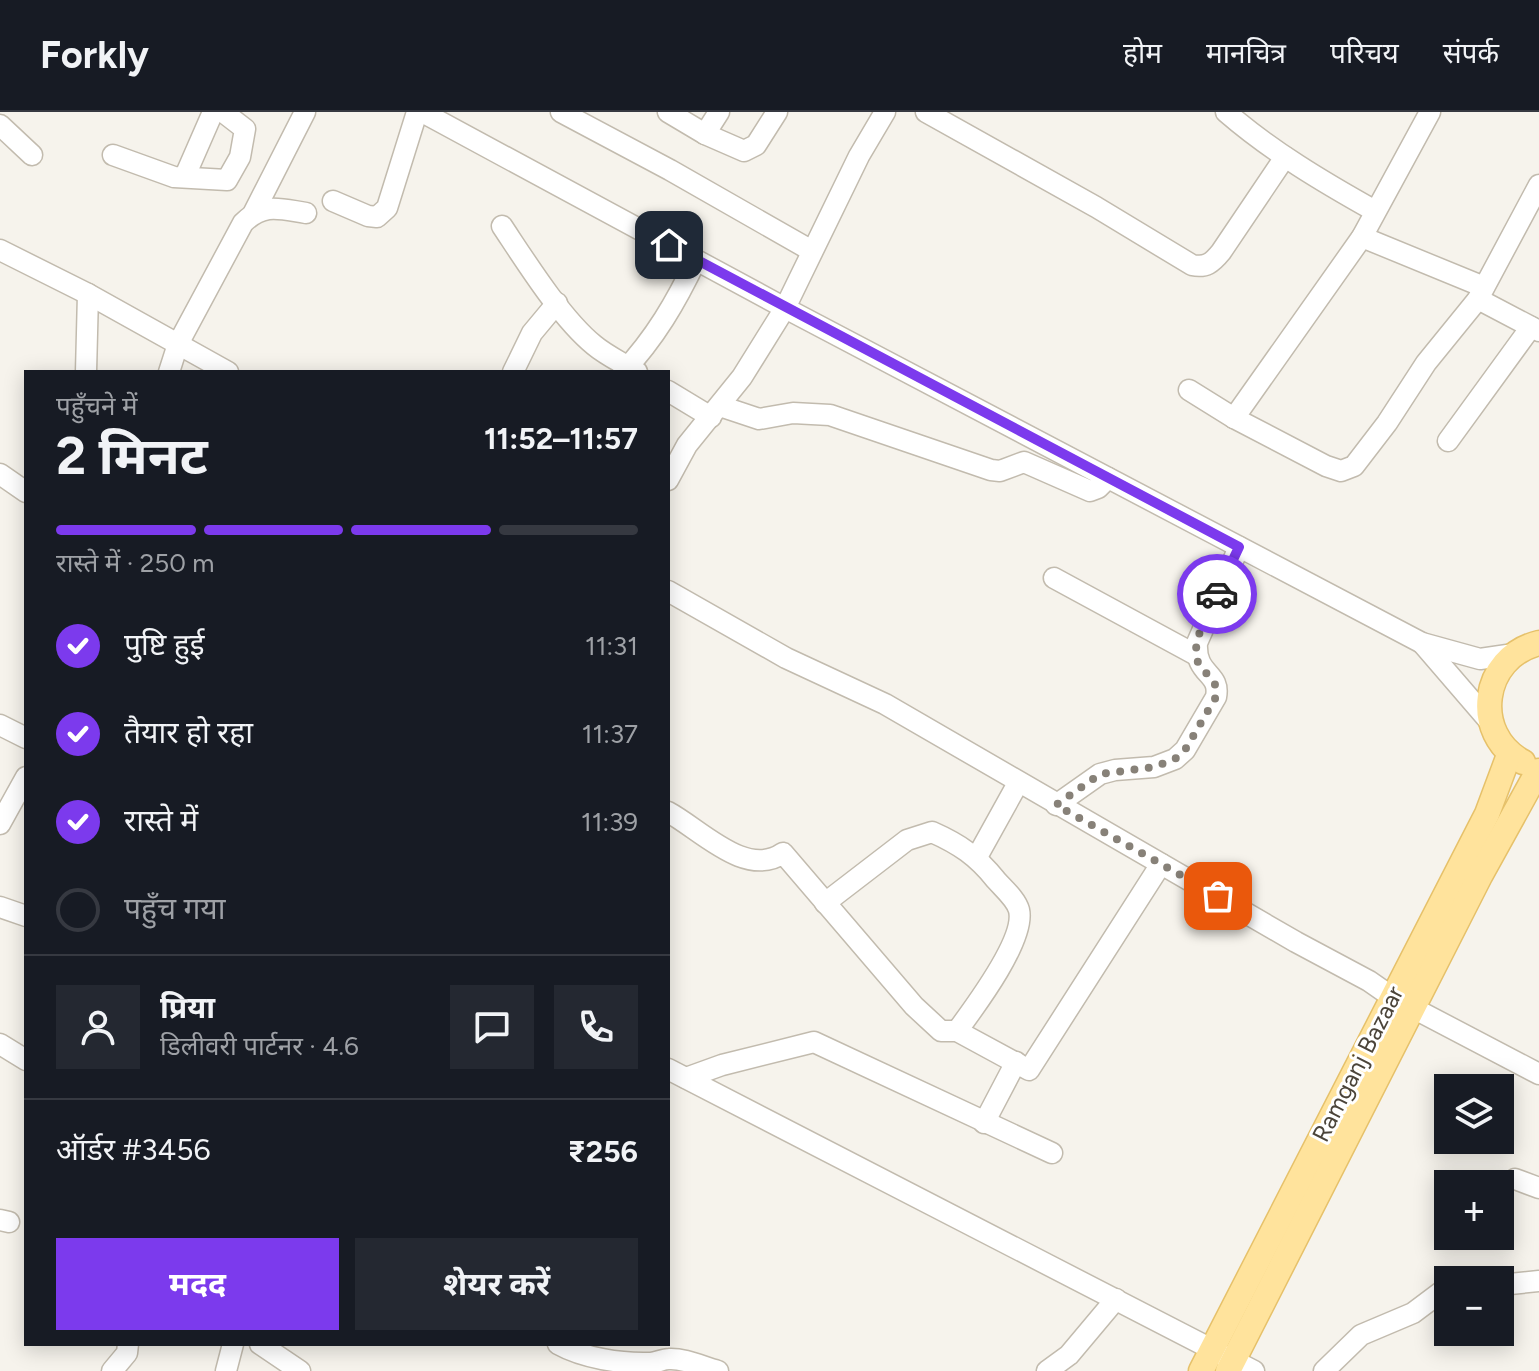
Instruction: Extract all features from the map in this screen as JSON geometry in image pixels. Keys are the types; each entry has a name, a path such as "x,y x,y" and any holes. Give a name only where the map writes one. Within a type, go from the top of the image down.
{"main road":[{"path":"1538,771 1509,755 1500,745 1490,722 1489,695 1498,672 1514,654 1539,643"},
{"name":"Ramganj Bazaar","path":"1226,1365 1402,1003 1487,814 1509,755"},
{"name":"Ramganj Bazaar","path":"1402,1003 1538,771"}],"street":[{"path":"185,176 213,112"},
{"path":"113,155 174,177 227,180 240,157 245,129 223,112"},
{"path":"170,370 178,344 243,223 254,212 305,112"},
{"path":"333,201 368,216 377,217 387,208 420,112 1422,643 1480,659 1514,654"},
{"path":"561,112 812,251"},
{"path":"668,112 705,134 744,151 756,145 777,112"},
{"path":"705,134 719,112"},
{"path":"670,476 687,445 742,377 785,308 859,156 885,112"},
{"path":"926,112 1096,207 1192,265 1201,267 1213,262 1221,252 1285,157"},
{"path":"1226,112 1320,181 1375,211"},
{"path":"1234,418 1362,237 1430,112"},
{"path":"0,125 32,155"},
{"path":"1189,390 1234,418 1326,466 1341,471 1354,466 1387,423 1426,363 1481,293 1539,185"},
{"path":"254,212 272,208 306,213"},
{"path":"502,226 557,303 595,346 629,370 664,321 696,260"},
{"path":"1362,237 1481,293 1535,329 1448,441"},
{"path":"0,250 88,294 224,370"},
{"path":"86,370 88,294"},
{"path":"514,370 532,333 557,303"},
{"path":"670,392 715,412 759,419 793,413 830,415 991,470 1000,471 1024,462 1090,491 1108,478"},
{"path":"0,474 24,491"},
{"path":"1056,805 1100,774 1165,765 1185,750 1216,697 1218,687 1199,665 1196,655 1201,632 1239,547"},
{"path":"1054,578 1196,655"},
{"path":"670,592 786,658 885,704 1056,805 1369,981 1402,1003 1539,1074"},
{"path":"1422,643 1490,722"},
{"path":"0,725 24,737"},
{"path":"2,814 24,780"},
{"path":"977,857 1018,783"},
{"path":"670,813 729,854 762,862 783,853 914,1006 941,1031 957,1031 1029,1070 1161,864"},
{"path":"825,903 907,840 932,832 957,843 977,857 1014,901 1019,910 1019,920 997,976 957,1031"},
{"path":"0,907 24,915"},
{"path":"677,1073 814,1042 1052,1153"},
{"path":"0,1044 24,1059"},
{"path":"984,1123 1016,1062"},
{"path":"677,1073 1116,1299 1226,1365"},
{"path":"1515,1179 1539,1188"},
{"path":"1514,1284 1539,1281"},
{"path":"1324,1371 1361,1335 1413,1313 1434,1297"},
{"path":"1050,1370 1069,1355 1116,1299"},
{"path":"112,1371 127,1353 128,1346"},
{"path":"226,1371 232,1346"},
{"path":"263,1346 300,1371"},
{"path":"561,1346 570,1351 623,1362 718,1371"}],"way so far":[{"path":"1217,594 1197,643 1196,655 1199,665 1218,687 1216,697 1185,750 1165,765 1100,774 1056,805 1218,896"}],"route":[{"path":"669,245 1239,547 1217,594"}]}
